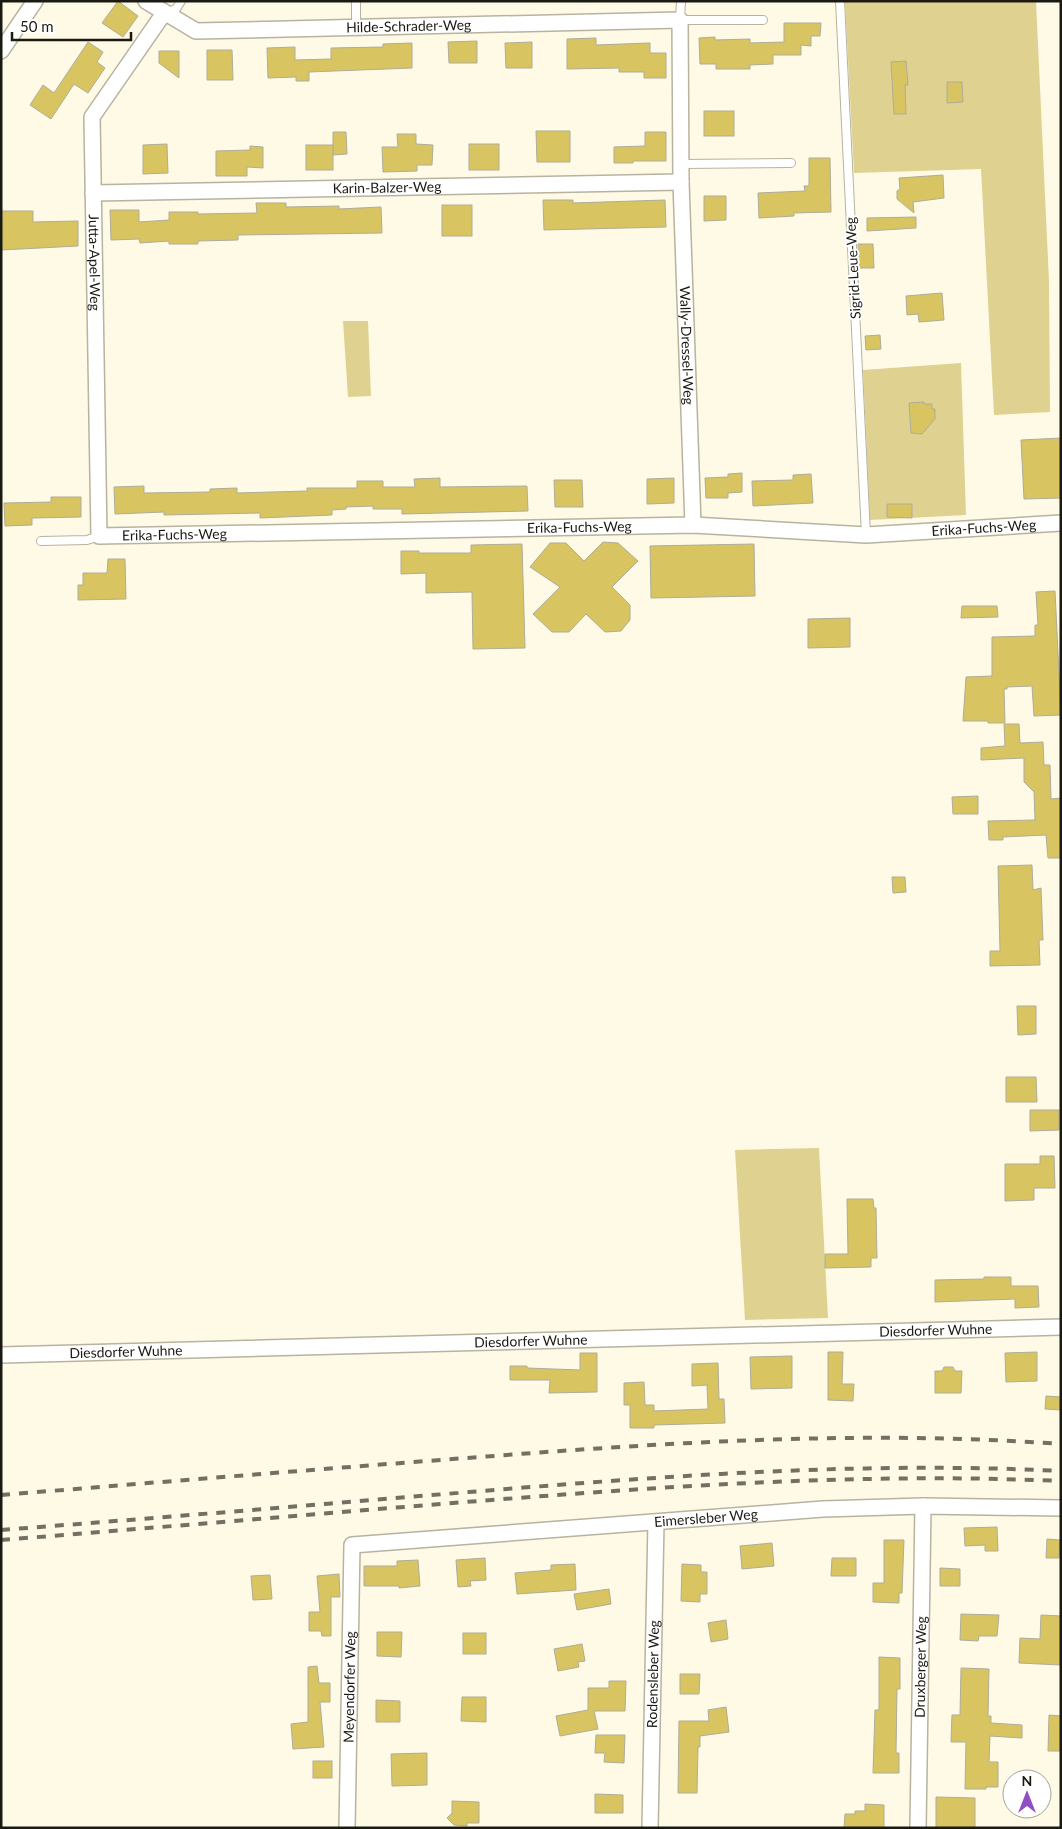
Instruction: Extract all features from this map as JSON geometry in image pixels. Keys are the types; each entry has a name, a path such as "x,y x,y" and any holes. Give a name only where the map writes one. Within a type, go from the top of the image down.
{"street":[{"path":"1,51 35,1"},
{"name":"Hilde-Schrader-Weg","path":"146,1 196,31 680,20"},
{"name":"Jutta-Apel-Weg","path":"99,536 92,117 164,13"},
{"name":"Wally-Dressel-Weg","path":"680,20 681,182 693,525"},
{"name":"Karin-Balzer-Weg","path":"93,193 681,182"},
{"name":"Erika-Fuchs-Weg","path":"99,536 693,525 866,535 1061,523"},
{"name":"Diesdorfer Wuhne","path":"1,1355 1061,1327"},
{"name":"Eimersleber Weg","path":"352,1545 823,1509 923,1506 1061,1508"},
{"name":"Druxberger Weg","path":"918,1828 923,1506"},
{"name":"Rodensleber Weg","path":"650,1828 656,1522"},
{"name":"Meyendorfer Weg","path":"347,1828 352,1545"}],"lane":[{"path":"164,13 176,9 181,1"},
{"path":"356,1 356,27"},
{"name":"Wally-Dressel-Weg","path":"680,20 681,1"},
{"name":"Sigrid-Leue-Weg","path":"840,1 866,535"},
{"path":"680,20 763,20"},
{"path":"681,164 791,163"},
{"path":"41,541 88,540 99,536"}],"shaded area":[{"path":"845,1 1036,1 1049,281 1050,412 994,415 981,169 854,173"},
{"path":"343,321 368,321 371,396 348,397"},
{"path":"961,363 966,515 870,520 863,370"},
{"path":"819,1148 828,1318 745,1320 735,1150"}],"building":[{"path":"118,1 138,16 123,37 102,23"},
{"path":"784,23 821,23 820,36 811,36 811,46 801,45 801,55 773,55 773,64 750,65 750,69 716,69 716,64 700,64 699,38 715,37 715,40 750,39 750,43 784,42"},
{"path":"596,38 596,45 650,43 650,53 666,53 666,78 644,78 644,72 619,72 619,68 567,69 567,39"},
{"path":"477,41 477,63 449,63 448,42"},
{"path":"88,42 103,52 97,62 105,68 88,93 74,84 51,119 30,105 43,85 54,93"},
{"path":"532,42 532,68 506,68 505,43"},
{"path":"412,43 412,68 309,72 309,81 296,81 296,77 268,78 267,48 295,47 295,60 331,59 331,48 383,47 383,44"},
{"path":"207,50 232,50 233,80 207,80"},
{"path":"159,51 179,51 179,78 159,63"},
{"path":"906,61 908,85 905,85 906,114 894,114 891,62"},
{"path":"947,82 962,82 963,102 947,103"},
{"path":"704,111 734,111 734,136 704,136"},
{"path":"536,131 570,131 570,162 537,162"},
{"path":"333,132 346,132 347,154 333,155"},
{"path":"645,132 666,132 666,161 614,163 614,147 645,146"},
{"path":"397,134 416,134 416,144 433,145 432,165 417,165 417,171 383,172 382,147 398,147"},
{"path":"167,144 168,173 143,174 143,145"},
{"path":"469,144 499,144 499,170 469,170"},
{"path":"306,145 333,145 333,170 306,170"},
{"path":"250,146 263,147 263,168 247,167 247,176 216,176 216,151 250,150"},
{"path":"809,158 830,158 831,212 794,213 794,216 759,218 758,193 805,191 804,186 809,186"},
{"path":"943,175 944,198 913,202 914,213 897,199 897,191 900,189 899,178"},
{"path":"704,196 726,196 726,220 704,221"},
{"path":"543,200 573,200 573,203 665,200 666,227 544,230"},
{"path":"256,203 286,203 286,207 339,206 339,209 381,207 382,233 238,235 238,240 198,241 198,244 169,244 169,241 140,243 139,239 111,240 110,210 139,210 139,222 169,220 169,212 198,212 198,214 257,213"},
{"path":"442,205 472,205 472,236 442,236"},
{"path":"1,211 33,211 33,222 78,221 78,246 1,250"},
{"path":"916,217 916,228 867,231 867,218"},
{"path":"858,244 873,244 874,268 859,268"},
{"path":"942,293 944,320 919,322 918,314 907,315 906,296"},
{"path":"880,335 881,349 866,350 865,336"},
{"path":"924,402 924,404 932,404 932,409 935,409 935,419 922,434 911,433 909,403"},
{"path":"1061,438 1061,498 1024,499 1021,440"},
{"path":"742,473 742,492 728,493 728,498 706,498 705,478 728,477 728,474"},
{"path":"811,474 813,503 753,506 752,481 793,480 793,475"},
{"path":"440,478 440,487 527,486 528,511 402,514 402,509 373,509 373,506 346,507 346,509 332,510 332,515 260,518 260,513 164,515 164,512 115,514 114,487 144,486 144,493 210,492 210,489 237,488 237,493 307,491 307,488 357,488 357,481 383,481 383,487 415,487 414,479"},
{"path":"674,478 674,503 647,504 647,479"},
{"path":"554,480 582,480 583,507 555,507"},
{"path":"51,497 81,497 81,517 32,518 32,525 5,526 4,503 51,502"},
{"path":"887,504 912,504 912,518 887,517"},
{"path":"603,542 618,543 638,561 612,587 630,605 630,620 621,631 605,632 586,614 569,632 552,632 533,614 560,587 530,567 550,543 566,543 584,561"},
{"path":"522,544 525,648 473,649 472,592 426,593 426,573 401,574 401,551 471,553 471,545"},
{"path":"754,544 755,596 651,598 650,546"},
{"path":"108,559 125,559 126,599 78,600 78,585 83,585 83,573 107,573"},
{"path":"1055,591 1061,715 1034,716 1032,686 1007,687 1007,689 1004,689 1005,723 963,721 966,677 992,676 992,637 1035,636 1035,625 1038,625 1036,592"},
{"path":"962,606 997,606 998,617 961,618"},
{"path":"850,618 850,647 808,648 808,619"},
{"path":"1004,724 1019,724 1020,743 1043,742 1044,765 1050,765 1051,799 1061,798 1061,858 1048,858 1046,835 1003,837 1003,840 989,840 988,821 1035,820 1034,792 1024,782 1024,758 981,760 981,748 1005,746"},
{"path":"978,796 978,814 953,814 952,797"},
{"path":"1032,865 1033,890 1041,888 1043,940 1039,940 1040,965 990,966 990,951 1000,951 998,866"},
{"path":"892,877 905,877 906,892 893,893"},
{"path":"1017,1006 1036,1006 1036,1034 1018,1035"},
{"path":"1006,1077 1036,1077 1037,1102 1006,1102"},
{"path":"1030,1110 1059,1110 1059,1130 1030,1131"},
{"path":"1040,1156 1054,1156 1055,1188 1034,1188 1034,1200 1005,1201 1005,1164 1040,1164"},
{"path":"847,1199 873,1199 874,1208 876,1208 877,1258 871,1258 871,1267 825,1268 825,1254 848,1254"},
{"path":"984,1277 1011,1277 1011,1286 1038,1286 1039,1307 1015,1308 1015,1299 935,1302 935,1280 984,1279"},
{"path":"828,1352 843,1352 842,1384 854,1384 853,1401 828,1400"},
{"path":"1037,1352 1037,1381 1006,1382 1005,1353"},
{"path":"580,1353 597,1353 597,1392 549,1393 550,1380 510,1380 510,1366 580,1370"},
{"path":"792,1356 792,1388 751,1389 750,1357"},
{"path":"718,1363 719,1399 724,1399 725,1423 654,1425 654,1428 630,1428 630,1405 624,1405 624,1383 644,1382 645,1405 654,1405 654,1411 708,1409 707,1385 692,1386 692,1364"},
{"path":"944,1367 953,1367 955,1371 962,1371 961,1393 935,1393 935,1371 942,1371"},
{"path":"1046,1396 1061,1397 1061,1410 1045,1409"},
{"path":"997,1527 998,1551 985,1551 985,1545 965,1546 964,1528"},
{"path":"1047,1539 1060,1540 1059,1558 1046,1558"},
{"path":"884,1540 904,1540 902,1593 899,1593 899,1603 873,1602 873,1583 884,1583"},
{"path":"772,1543 774,1566 742,1569 740,1546"},
{"path":"485,1558 486,1580 470,1581 471,1586 458,1587 456,1560"},
{"path":"832,1558 856,1558 856,1576 831,1576"},
{"path":"418,1560 420,1586 399,1588 399,1586 364,1586 364,1566 397,1566 397,1561"},
{"path":"575,1564 576,1590 517,1594 515,1573 551,1570 551,1565"},
{"path":"682,1564 701,1565 701,1572 707,1572 707,1594 700,1594 700,1602 681,1601"},
{"path":"940,1568 960,1569 960,1586 940,1586"},
{"path":"339,1574 340,1597 331,1597 331,1636 322,1636 321,1631 309,1631 309,1612 320,1612 317,1576"},
{"path":"270,1575 272,1599 253,1600 251,1576"},
{"path":"609,1589 611,1604 577,1610 574,1594"},
{"path":"961,1614 999,1615 997,1636 979,1636 978,1641 960,1640"},
{"path":"1041,1615 1061,1616 1061,1665 1019,1663 1020,1638 1040,1639"},
{"path":"726,1620 728,1639 711,1642 708,1623"},
{"path":"377,1632 402,1632 401,1657 377,1656"},
{"path":"463,1633 486,1633 486,1654 463,1654"},
{"path":"582,1644 585,1661 578,1662 579,1667 558,1671 554,1649"},
{"path":"879,1657 900,1658 900,1689 897,1689 896,1753 899,1753 899,1773 873,1773 875,1710 879,1710"},
{"path":"317,1666 319,1683 330,1683 330,1702 320,1702 324,1747 293,1749 291,1724 308,1722 308,1667"},
{"path":"961,1668 989,1669 988,1716 991,1716 991,1723 1022,1725 1022,1738 990,1736 989,1762 998,1762 998,1787 965,1789 966,1742 951,1742 952,1715 960,1715"},
{"path":"680,1674 700,1674 699,1694 680,1694"},
{"path":"609,1681 626,1681 625,1711 594,1711 598,1729 560,1736 556,1716 588,1710 588,1688 609,1688"},
{"path":"462,1697 486,1697 486,1722 461,1721"},
{"path":"376,1700 400,1701 400,1722 376,1722"},
{"path":"726,1707 729,1732 700,1736 697,1793 678,1793 679,1721 709,1721 708,1710"},
{"path":"1049,1715 1061,1716 1061,1751 1048,1751"},
{"path":"596,1735 625,1735 624,1763 604,1762 605,1753 595,1753"},
{"path":"427,1753 427,1785 392,1786 391,1754"},
{"path":"313,1761 332,1761 332,1778 313,1778"},
{"path":"595,1794 623,1795 623,1813 595,1813"},
{"path":"936,1797 975,1798 975,1828 936,1828"},
{"path":"452,1801 479,1802 479,1823 467,1823 467,1826 454,1825 447,1818 452,1813"},
{"path":"865,1804 884,1805 884,1828 844,1828 845,1814 865,1811"}],"railway":[{"path":"1,1495 480,1457 698,1443 843,1438 915,1438 1061,1444"},
{"path":"1,1530 543,1486 691,1476 839,1469 987,1468 1061,1471"},
{"path":"1,1540 453,1503 681,1487 909,1478 1061,1481"}]}
